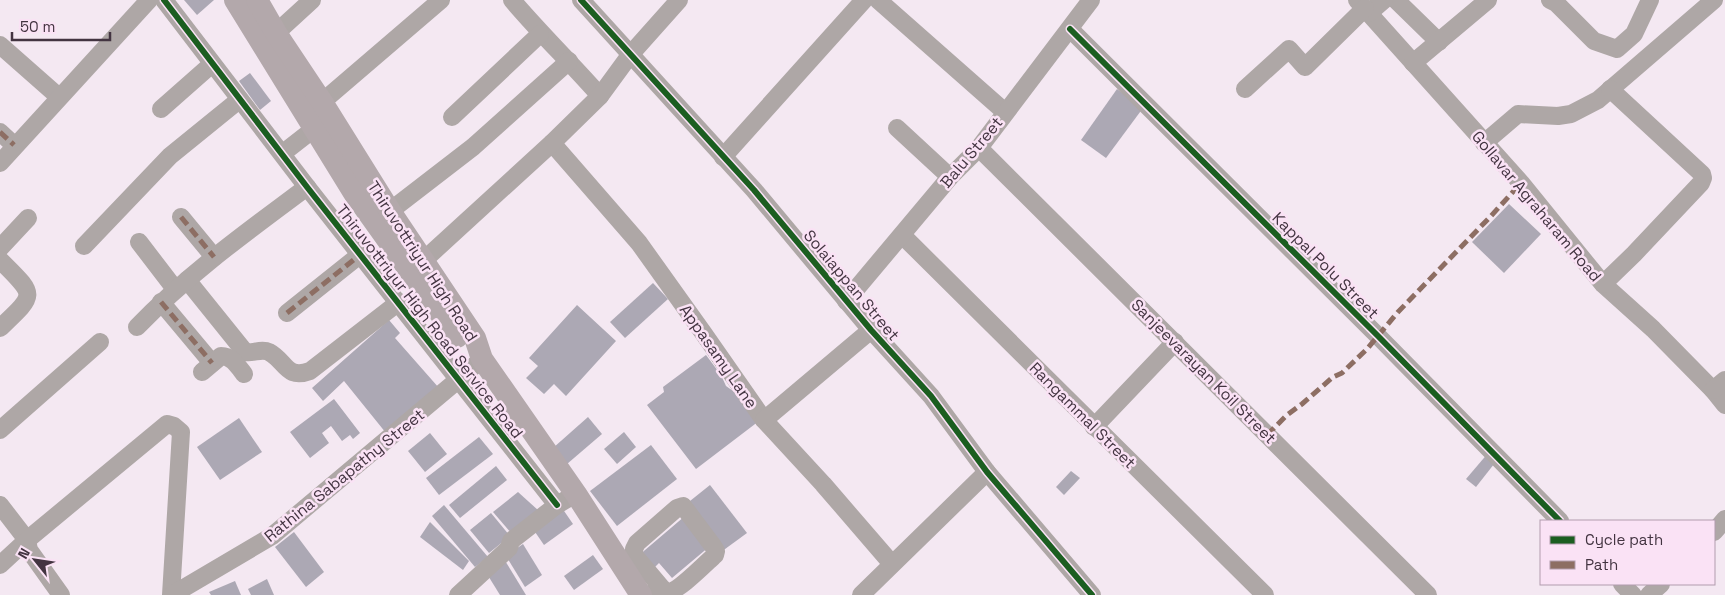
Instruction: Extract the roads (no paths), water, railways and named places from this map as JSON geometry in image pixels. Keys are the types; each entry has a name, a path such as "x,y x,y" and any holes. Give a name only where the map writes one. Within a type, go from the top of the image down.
{"main road":[{"path":"234,0 322,116 354,193 463,346 482,359"},
{"name":"Thiruvottriyur High Road","path":"257,0 322,116 390,211 475,338 482,359 567,500 626,554 651,592"}],"street":[{"path":"0,163 148,0"},
{"name":"Thiruvottriyur High Road Service Road","path":"164,0 239,100 460,379 567,500"},
{"path":"276,33 312,0"},
{"path":"282,153 441,0"},
{"path":"512,0 540,34 569,61 600,96"},
{"name":"Solaiappan Street","path":"581,0 754,190 846,301 931,396 987,472 1092,595"},
{"path":"423,261 552,143 600,96 630,55 679,0"},
{"path":"723,157 864,0"},
{"path":"878,0 1005,112"},
{"name":"Balu Street","path":"846,301 950,177 979,148 1092,0"},
{"path":"1245,89 1289,49 1305,67 1363,7 1384,0"},
{"path":"1396,0 1439,42"},
{"path":"1413,63 1488,0"},
{"path":"1552,0 1594,41 1617,49 1634,34 1650,0"},
{"path":"1484,143 1518,114 1558,116 1571,114 1598,100 1714,0"},
{"name":"Gollavar Agraharam Road","path":"1363,7 1521,183 1604,284 1652,329 1719,385 1725,405"},
{"name":"Kappal Polu Street","path":"1070,29 1370,328 1559,520"},
{"path":"452,117 540,34"},
{"path":"0,45 59,97"},
{"path":"390,211 473,147 569,61"},
{"path":"161,109 212,64"},
{"path":"1604,284 1668,218 1703,178 1702,174 1610,89"},
{"path":"84,246 170,156 239,100"},
{"path":"897,128 950,177"},
{"path":"0,132 14,146"},
{"name":"Appasamy Lane","path":"552,143 639,243 764,420 823,484 892,564"},
{"name":"Sanjeevarayan Koil Street","path":"979,148 1428,595"},
{"path":"137,327 161,302 214,257 308,187"},
{"path":"181,217 214,257"},
{"path":"0,248 28,218"},
{"name":"Rangammal Street","path":"902,235 1265,595"},
{"path":"138,242 245,352 250,354 262,350 268,351 294,374 300,375 310,371 399,302"},
{"path":"287,313 361,254"},
{"path":"0,260 24,284 28,298 24,305 0,328"},
{"path":"161,302 207,368 224,355 233,361 244,374"},
{"path":"764,420 871,330"},
{"path":"0,430 100,342"},
{"path":"1094,427 1175,342"},
{"name":"Rathina Sabapathy Street","path":"172,595 272,536 482,359"},
{"path":"0,565 27,540 167,424 174,426 181,432 172,595"},
{"path":"861,595 987,472"},
{"path":"468,592 509,548 511,541 567,500"},
{"path":"0,505 27,540 29,550 61,595"},
{"path":"626,554 677,508 683,506 713,546 716,551 715,555 678,588 669,592 651,592"},
{"path":"1715,531 1725,519"},
{"path":"1623,585 1633,595"},
{"path":"1649,595 1660,585"}]}
